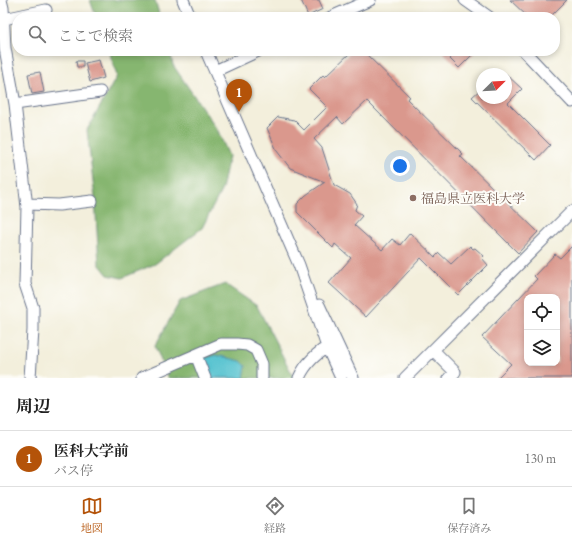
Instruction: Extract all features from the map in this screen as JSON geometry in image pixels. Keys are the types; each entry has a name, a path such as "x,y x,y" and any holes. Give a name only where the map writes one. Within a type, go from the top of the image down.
{"street":[{"path":"1,0 4,19 5,48 15,104 27,204 25,284 33,308 30,378"},
{"path":"183,0 188,12"},
{"path":"342,12 370,0"},
{"path":"466,0 482,12"},
{"path":"37,12 46,10"},
{"path":"4,19 12,17"},
{"path":"208,56 332,345 341,378"},
{"path":"215,71 247,56"},
{"path":"529,56 572,102"},
{"path":"15,104 100,92"},
{"path":"27,204 59,205 92,201"},
{"path":"405,378 572,211"},
{"path":"142,378 221,344 247,345 256,350 260,357 262,378"},
{"path":"299,378 303,369 332,345"},
{"path":"332,345 353,378"},
{"path":"433,350 455,372 449,378"},
{"path":"196,355 205,378"}],"green space":[{"path":"90,0 155,0 159,12 94,12"},
{"path":"111,56 171,56 173,65 218,131 229,156 222,189 202,228 155,264 122,278 108,275 99,264 95,198 87,130 117,76"},
{"path":"225,284 257,306 294,378 168,378 155,346 180,301"}],"water":[{"path":"216,355 241,361 246,366 244,378 211,378 202,359"}],"building":[{"path":"301,0 319,0 323,9 317,12 306,12"},
{"path":"510,0 567,0 555,12 523,12"},
{"path":"347,56 368,56 410,97 407,99 463,154 460,156 538,232 518,253 367,101 343,124 337,117 314,139 322,148 334,185 350,194 357,204 355,210 362,216 354,225 382,250 392,239 400,245 410,233 435,257 439,253 451,264 470,246 473,249 475,248 484,256 482,258 488,265 458,295 421,258 366,317 329,283 351,258 335,244 333,248 297,212 297,204 306,195 325,182 290,168 277,151 267,128 278,117 294,120 304,130 327,107 309,89 323,75 325,77"},
{"path":"447,56 471,56 459,68"},
{"path":"99,60 104,78 90,82 85,63"},
{"path":"76,61 83,61 83,67 77,67"},
{"path":"40,72 44,92 32,94 28,74"},
{"path":"512,80 522,89 512,99"},
{"path":"476,93 476,101 472,97"},
{"path":"479,104 509,104 550,145 536,160"},
{"path":"572,246 572,378 497,378 511,364 482,337 537,279 534,276 555,254 560,258"}],"place":[{"name":"医科大学前","path":"239,112"},
{"name":"福島県立医科大学","path":"413,198"}]}
